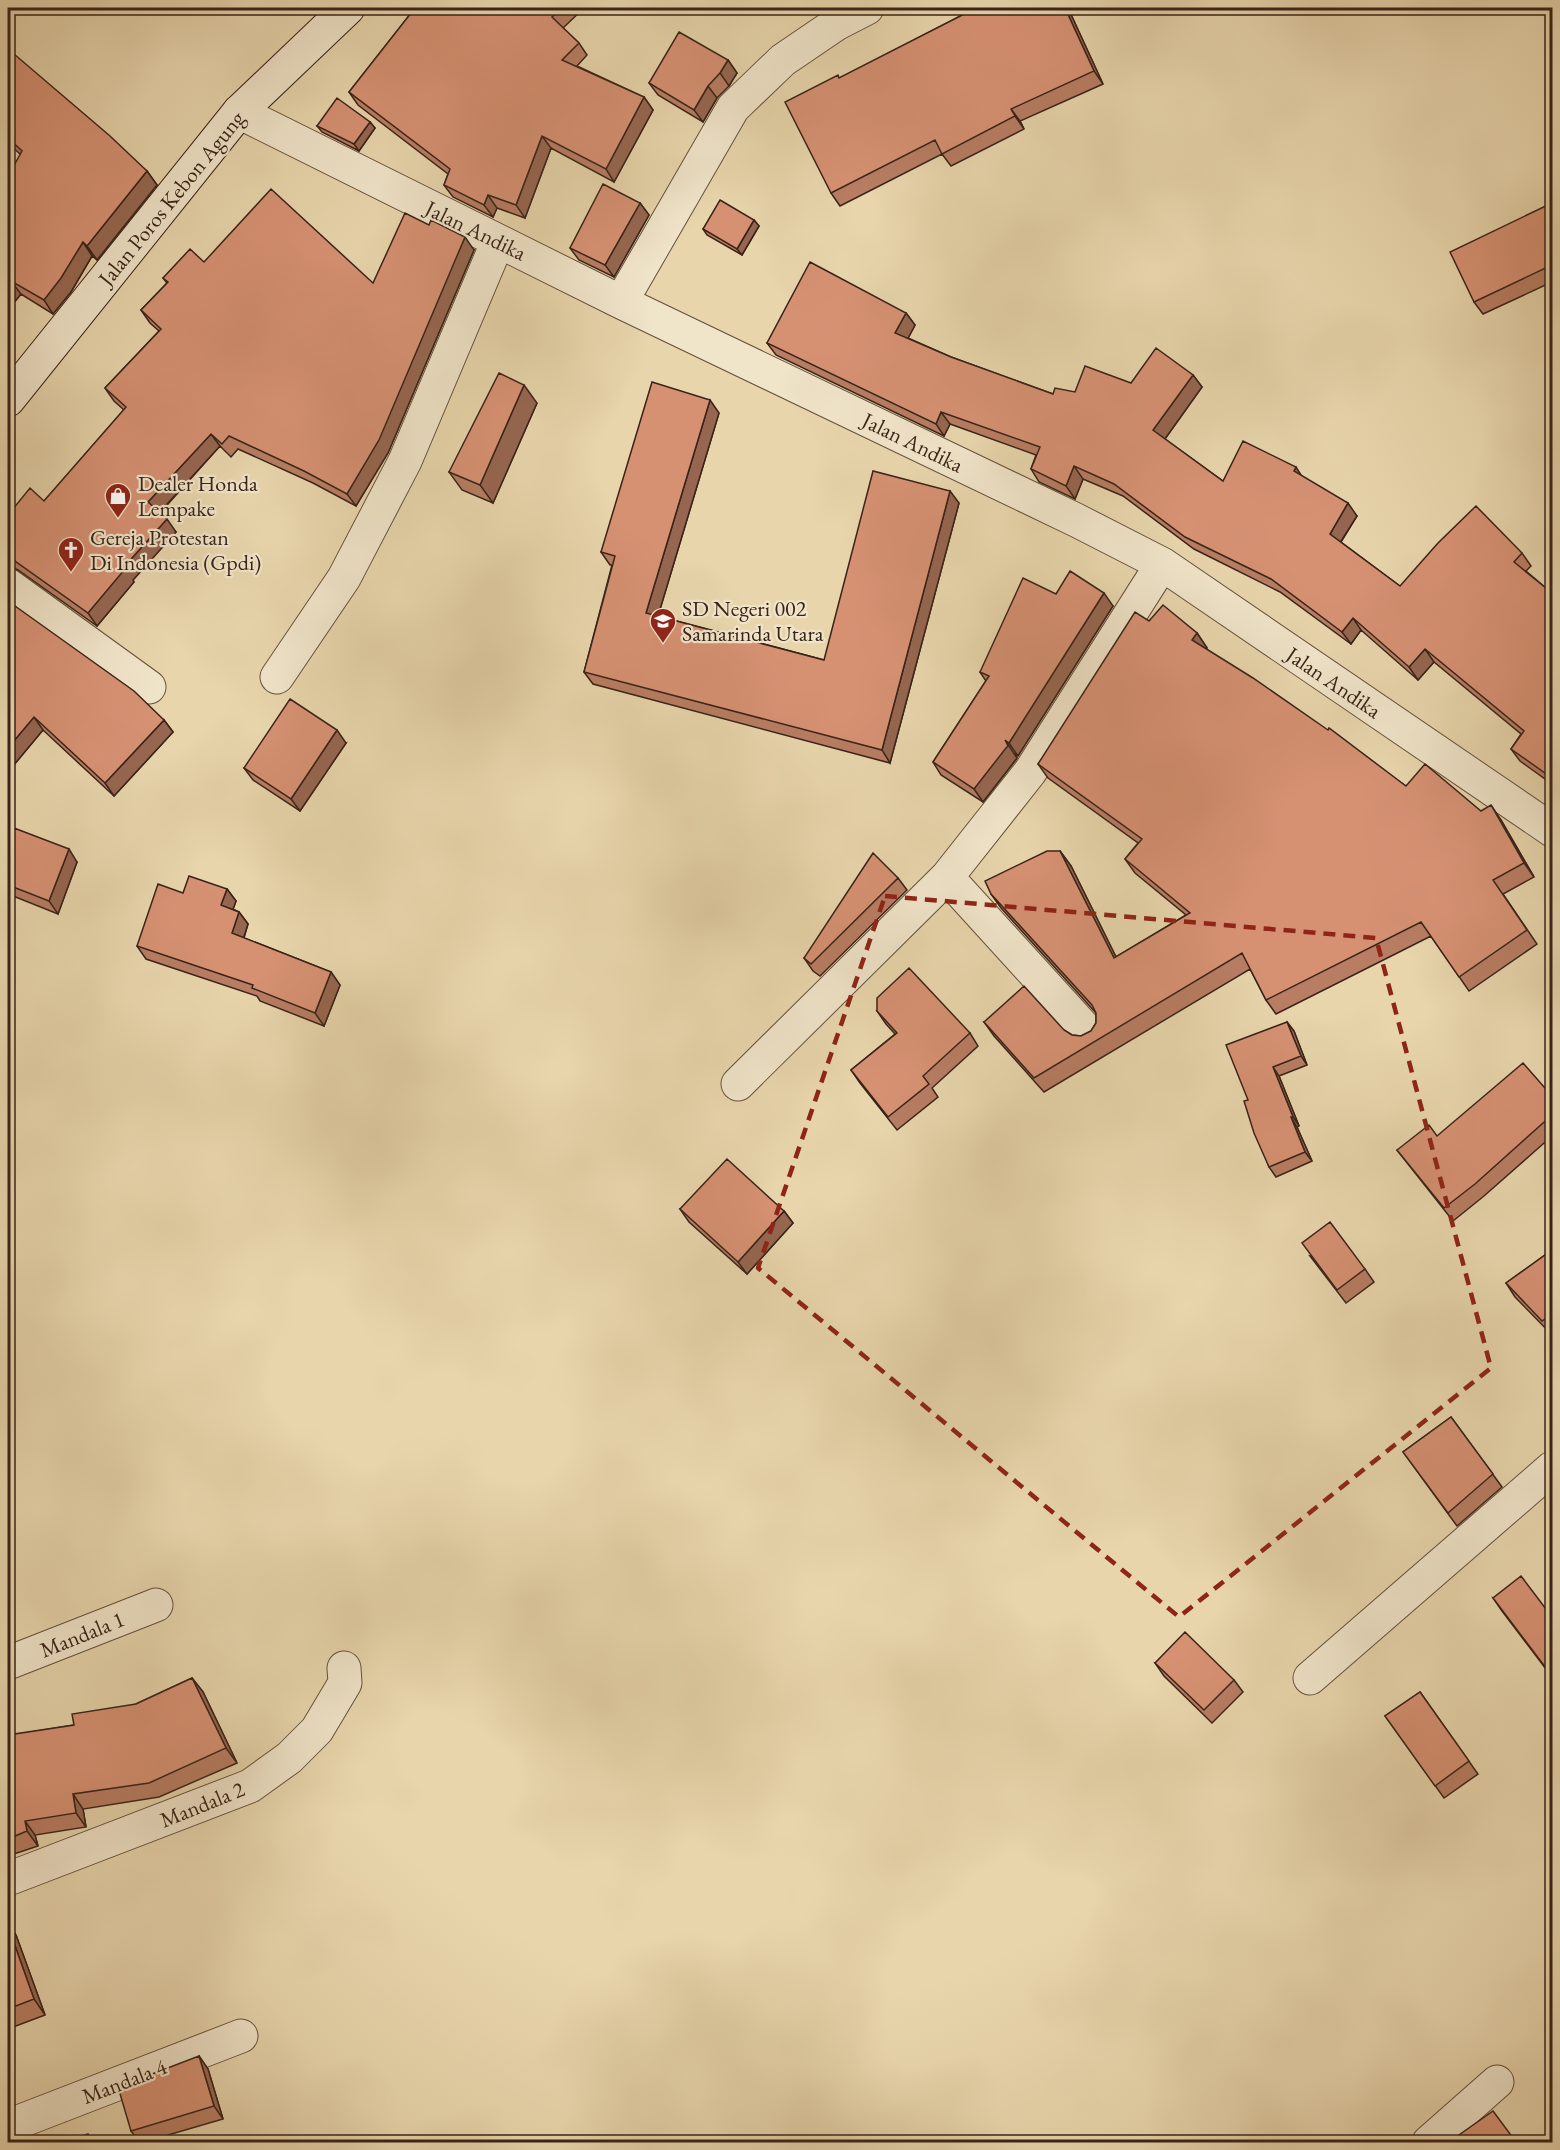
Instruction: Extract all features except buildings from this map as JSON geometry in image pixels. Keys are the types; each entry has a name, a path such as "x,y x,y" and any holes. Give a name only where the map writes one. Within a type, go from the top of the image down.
{"street":[{"name":"Jalan Poros Kebon Agung","path":"8,400 239,112 348,8"},
{"path":"621,302 733,108 783,60 836,24 867,8"},
{"name":"Jalan Andika","path":"239,112 621,302 1065,515 1162,564 1552,830"},
{"path":"277,677 344,578 405,461 498,241"},
{"path":"738,1084 947,877 1030,772 1162,564"},
{"path":"8,585 149,687"},
{"path":"947,877 1088,1032"},
{"path":"1310,1678 1552,1468"},
{"name":"Mandala 1","path":"8,1664 156,1605"},
{"name":"Mandala 2","path":"8,1879 250,1786 289,1758 317,1730 345,1683 344,1668"},
{"name":"Mandala 4","path":"8,2126 241,2036"},
{"path":"1429,2142 1497,2082"}],"highlighted area":[{"path":"885,896 1376,938 1491,1368 1179,1617 758,1268"}],"place":[{"name":"Dealer Honda Lempake","path":"118,519"},
{"name":"Gereja Protestan Di Indonesia (Gpdi)","path":"71,573"},
{"name":"SD Negeri 002 Samarinda Utara","path":"663,644"}]}
